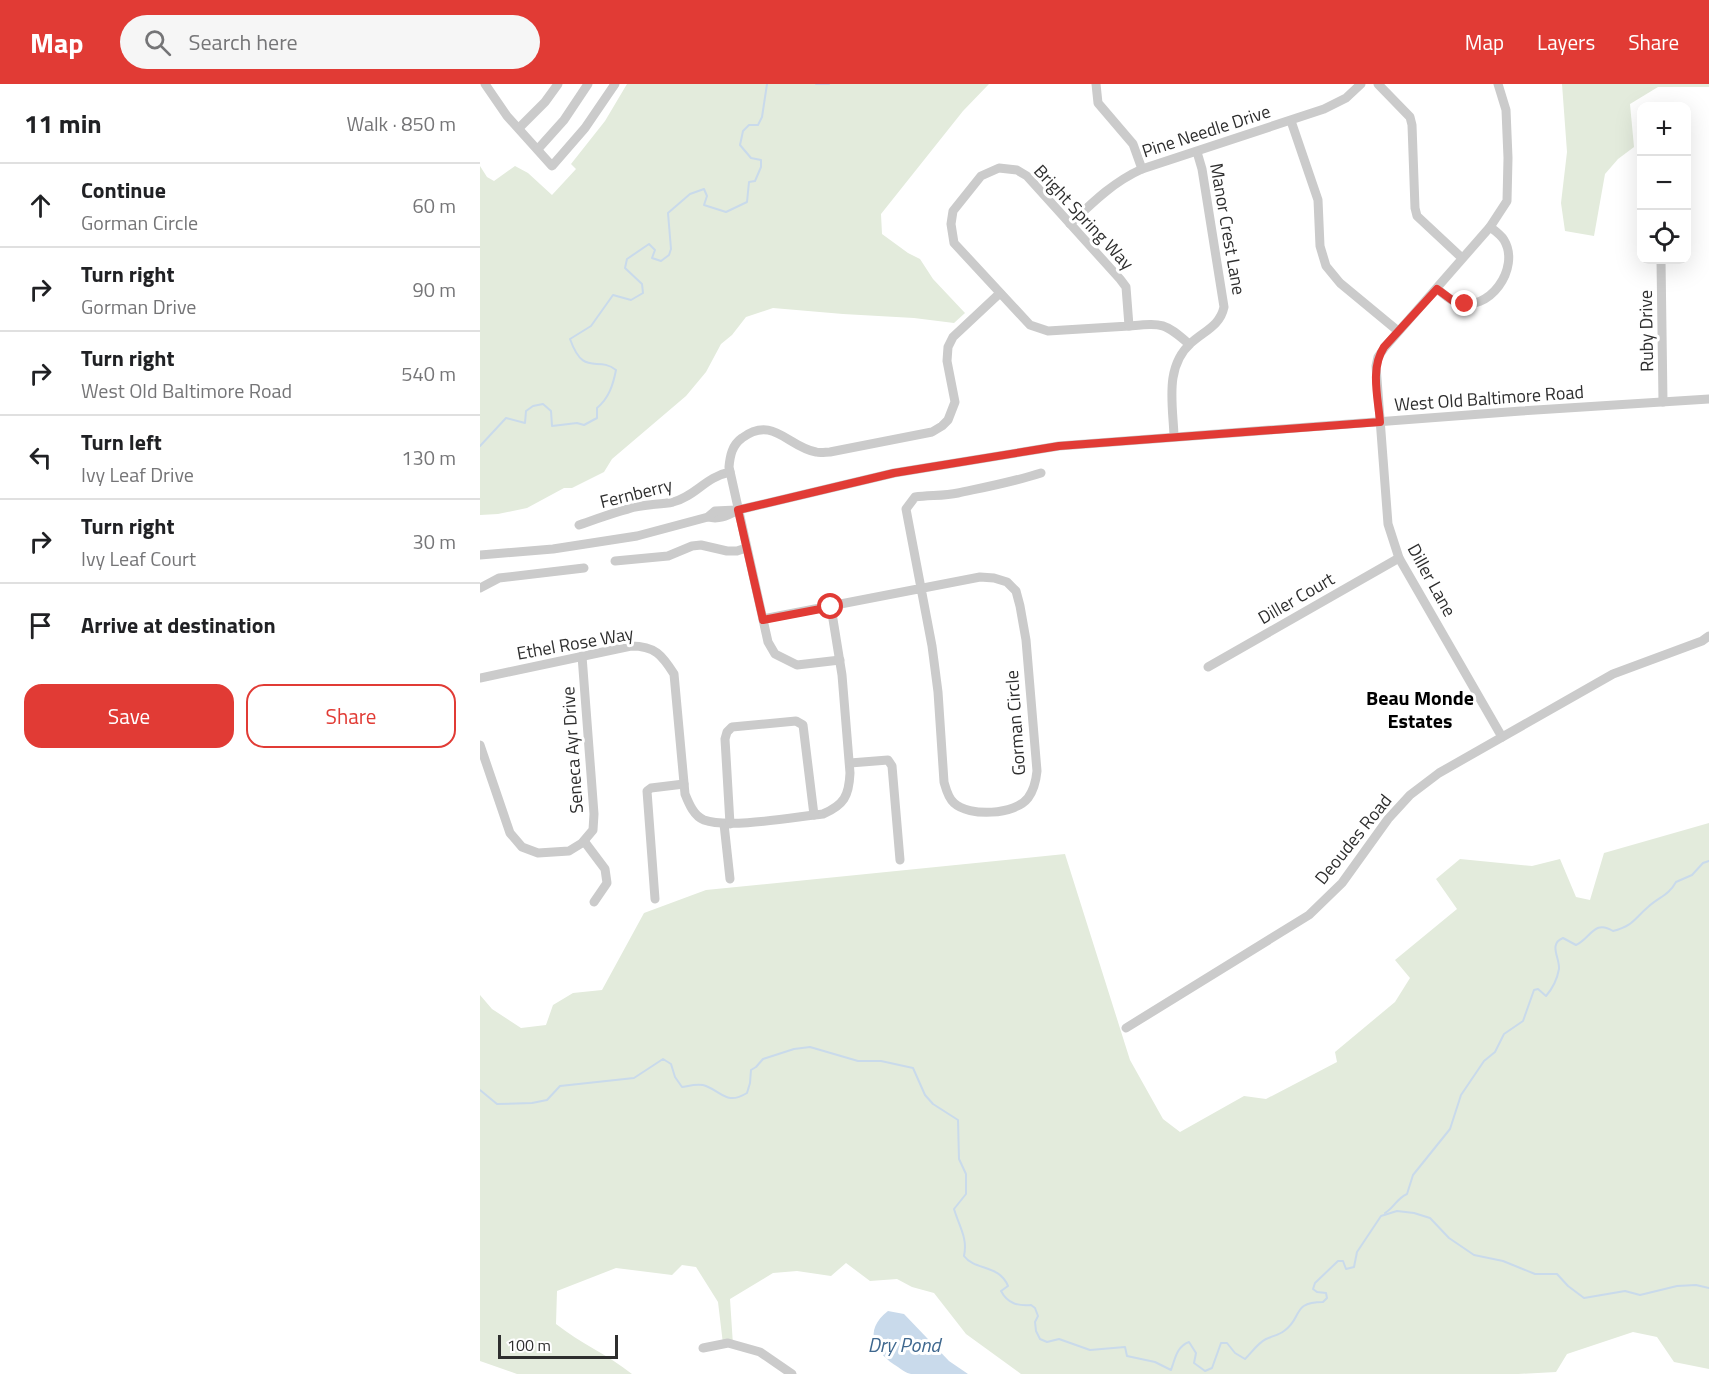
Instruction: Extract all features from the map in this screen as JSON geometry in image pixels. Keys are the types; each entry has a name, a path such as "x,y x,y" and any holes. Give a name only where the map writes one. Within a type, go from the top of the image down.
{"street":[{"path":"485,84 497,103 552,166 585,128 615,84"},
{"path":"519,128 545,102 558,84"},
{"path":"538,149 564,120 588,84"},
{"path":"1096,84 1098,103 1133,144 1142,169"},
{"name":"Pine Needle Drive","path":"1070,224 1125,177 1142,169 1291,121 1335,104 1346,98 1361,84"},
{"path":"1378,84 1406,112 1412,124 1417,216 1462,258"},
{"name":"Diller Lane","path":"1498,84 1506,110 1507,201 1490,227 1398,331 1378,357 1376,366 1388,524 1400,558 1502,737"},
{"path":"1291,121 1318,200 1320,246 1326,266 1340,283 1398,331"},
{"name":"Manor Crest Lane","path":"1174,436 1173,369 1189,344 1212,328 1222,316 1224,307 1202,169 1197,152"},
{"name":"Bright Spring Way","path":"1129,326 1126,287 1027,176 1017,170 999,168 981,176 953,211 951,224 954,243 1030,325 1048,331 1129,326 1153,324 1170,327 1189,344"},
{"path":"1437,289 1456,303 1473,304 1481,301 1498,287 1507,270 1507,250 1504,240 1490,227"},
{"name":"Ruby Drive","path":"1661,264 1664,402"},
{"path":"840,660 797,664 775,654 768,642 730,472 730,456 734,446 755,430 776,431 815,452 830,452 932,432 948,420 955,402 947,361 948,347 953,337 1000,293"},
{"name":"West Old Baltimore Road","path":"480,555 553,549 637,536 708,517 716,511 738,510 894,473 1059,446 1709,399"},
{"name":"Fernberry","path":"579,525 627,509 673,502 685,497 718,474 730,472"},
{"path":"921,589 906,515 909,502 915,497 956,494 1041,474"},
{"path":"615,561 668,556 692,546 701,545 727,551 746,548"},
{"name":"Diller Court","path":"1208,667 1400,558"},
{"path":"480,588 499,578 584,568"},
{"name":"Gorman Circle","path":"763,620 981,577 1007,582 1016,591 1026,640 1037,771 1035,785 1028,799 1015,807 975,812 961,808 952,801 946,790 938,692 921,589"},
{"name":"Ethel Rose Way","path":"480,678 631,646 644,646 664,658 674,674 685,794 690,807 702,820 727,824 823,814 835,809 844,800 849,789 850,763 840,660 831,607"},
{"name":"Deoudes Road","path":"1126,1028 1309,915 1342,883 1388,819 1410,795 1439,773 1613,674 1702,641 1709,636"},
{"name":"Seneca Ayr Drive","path":"582,656 594,814 593,830 584,841"},
{"path":"730,879 725,739 726,732 732,727 796,721 803,725 814,815"},
{"path":"480,745 510,833 522,847 538,853 569,851 584,841 605,869 607,883 594,902"},
{"path":"850,763 888,760 892,766 900,860"},
{"path":"655,899 647,791 651,788 684,784"},
{"path":"703,1348 728,1343 760,1352 792,1374"}],"green space":[{"path":"627,84 989,84 963,111 881,214 882,234 920,259 933,279 965,313 954,323 773,308 746,317 732,335 721,344 706,372 686,396 612,459 604,472 572,488 564,488 527,508 480,515 480,166 487,177 494,181 515,166 528,173 552,195 576,169 571,164 605,121"},
{"path":"1562,84 1709,84 1709,87 1658,87 1630,104 1634,147 1618,159 1605,174 1594,236 1565,231 1561,203 1567,152"},
{"path":"1709,823 1709,1369 1674,1362 1657,1337 1633,1332 1567,1354 1556,1372 1518,1374 1021,1374 966,1334 934,1293 912,1287 897,1279 870,1281 846,1263 831,1276 797,1271 773,1273 730,1299 733,1345 723,1344 718,1302 696,1267 682,1265 672,1275 616,1268 557,1291 556,1324 632,1374 517,1374 480,1361 480,995 492,1009 521,1028 546,1025 553,1005 573,993 602,990 644,913 706,890 1065,854 1130,1060 1163,1119 1180,1132 1244,1096 1266,1099 1337,1062 1335,1052 1395,1002 1410,978 1395,960 1457,909 1436,879 1460,859 1532,866 1560,859 1576,897 1590,900 1604,853"}],"water":[{"name":"Dry Pond","path":"888,1311 904,1314 949,1361 968,1374 911,1374 890,1361 878,1348 874,1334 875,1326"}],"waterway":[{"path":"480,446 506,418 525,423 526,411 533,406 543,404 551,411 552,426 577,423 584,425 597,418 597,408 610,391 616,370 603,364 591,364 580,358 570,339 591,326 613,295 631,300 643,293 642,284 625,268 627,259 649,244 655,250 652,258 661,261 669,255 671,249 668,213 690,194 704,189 707,196 704,205 726,212 747,202 749,182 755,181 761,167 761,160 751,158 740,145 743,131 749,125 758,125 762,117 767,84"},
{"path":"816,84 829,84"},
{"path":"1385,1213 1407,1194 1413,1175 1450,1129 1461,1095 1484,1061 1495,1052 1504,1034 1523,1021 1534,990 1538,989 1546,996 1551,990 1559,969 1556,944 1563,938 1576,945 1597,928 1607,928 1613,931 1625,927 1667,893 1676,882 1692,875 1703,863 1709,861"},
{"path":"480,1090 497,1104 532,1103 547,1100 560,1086 634,1078 663,1059 671,1064 675,1077 682,1087 703,1085 725,1097 735,1098 747,1093 751,1070 763,1059 794,1049 810,1047 858,1061 881,1061 913,1068 925,1095 933,1104 958,1120 959,1159 966,1174 966,1194 954,1209 964,1238 964,1256 974,1264 999,1274 1008,1286 1001,1291 1010,1301 1031,1305 1035,1308 1038,1316 1035,1322 1036,1331 1040,1339 1047,1342 1059,1339 1090,1350 1125,1347 1127,1356 1155,1362 1171,1370 1179,1350 1189,1342 1196,1353 1194,1363 1205,1371 1212,1368 1221,1343 1227,1343 1235,1353 1245,1359 1263,1341 1290,1326 1306,1305 1323,1302 1327,1298 1326,1293 1313,1289 1315,1283 1338,1261 1343,1261 1346,1269 1354,1267 1357,1252 1381,1216 1397,1211 1430,1218 1449,1238 1474,1255 1503,1261 1535,1274 1557,1274 1584,1298 1625,1291 1640,1295 1677,1286 1696,1285 1709,1288"}],"district":[{"name":"Beau Monde Estates","path":"1420,708"}],"route":[{"path":"831,607 763,620 738,510 894,473 1059,446 1380,422 1376,366 1384,347 1437,289 1456,303 1465,304"}]}
